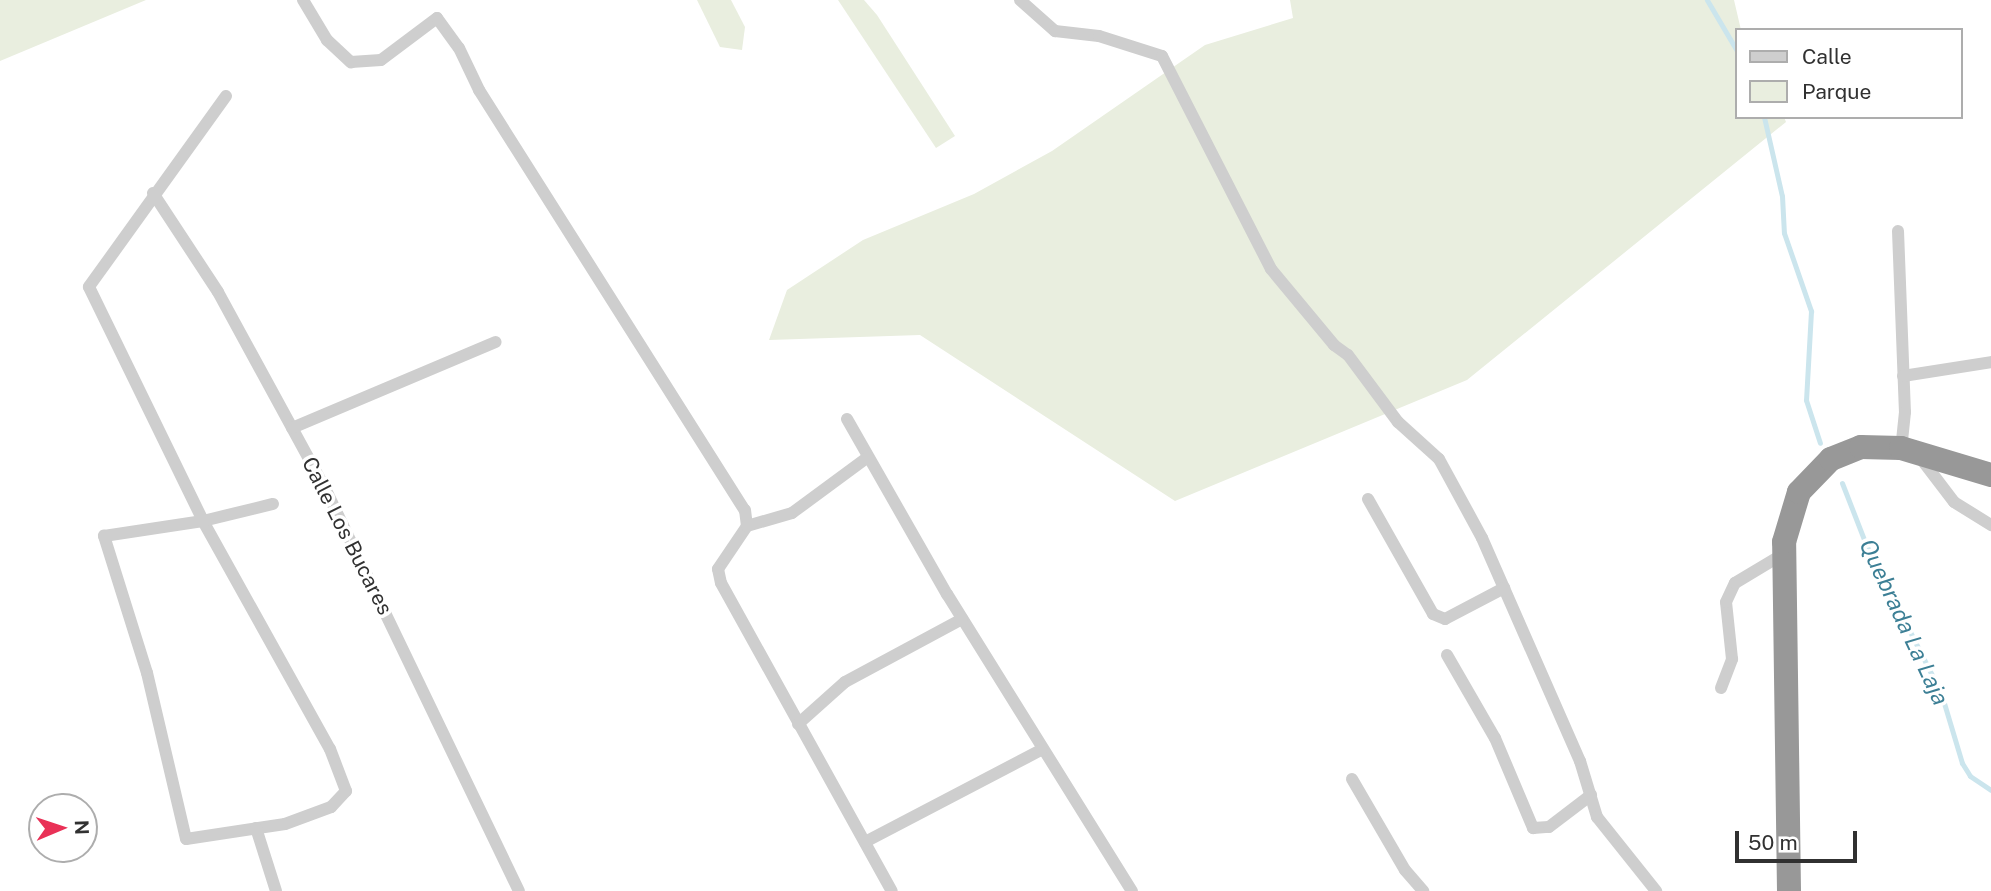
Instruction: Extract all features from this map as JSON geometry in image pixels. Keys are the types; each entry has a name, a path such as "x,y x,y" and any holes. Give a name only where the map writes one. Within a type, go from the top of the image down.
{"highway":[{"path":"1788,891 1785,553 1792,507 1819,468 1844,450 1909,451 1991,475"}],"street":[{"path":"303,0 327,40 351,62 381,60 438,18 744,509 747,526"},
{"path":"1020,0 1055,31 1099,36 1162,56 1226,174 1254,244 1292,296 1348,355 1398,422 1439,459 1504,588 1580,761 1597,817 1656,891"},
{"path":"226,96 153,193 89,287 203,520 318,726 346,791 331,807 285,824 186,839 147,673 104,536 203,520 273,504"},
{"name":"Calle Los Bucares","path":"153,193 218,292 292,428 519,891"},
{"path":"1898,231 1903,376 1909,451 1954,502 1991,525"},
{"path":"292,428 496,342"},
{"path":"1903,376 1991,362"},
{"path":"847,419 1041,750 1132,891"},
{"path":"868,457 792,513 747,526 719,569 721,583 892,891"},
{"path":"1368,499 1433,614 1445,619 1504,588"},
{"path":"1721,688 1732,659 1726,602 1735,583 1785,553"},
{"path":"798,724 845,682 962,619"},
{"path":"1447,655 1494,738 1533,828 1549,827 1591,796"},
{"path":"865,842 1041,750"},
{"path":"1352,779 1405,870 1423,891"},
{"path":"256,828 276,891"}],"green space":[{"path":"0,0 146,0 0,61"},
{"path":"697,0 731,0 745,27 742,50 720,47"},
{"path":"838,0 864,0 877,15 955,136 936,148"},
{"path":"1290,0 1734,0 1741,28 1736,28 1736,119 1785,119 1786,122 1467,380 1175,501 920,335 769,340 787,290 863,240 974,194 1052,151 1205,45 1293,18"}],"waterway":[{"name":"Quebrada La Laja","path":"1707,0 1736,49"},
{"name":"Quebrada La Laja","path":"1764,119 1782,196 1784,233 1811,311 1806,400 1820,443"},
{"name":"Quebrada La Laja","path":"1842,483 1867,547 1941,693 1962,763 1970,776 1991,790"}]}
